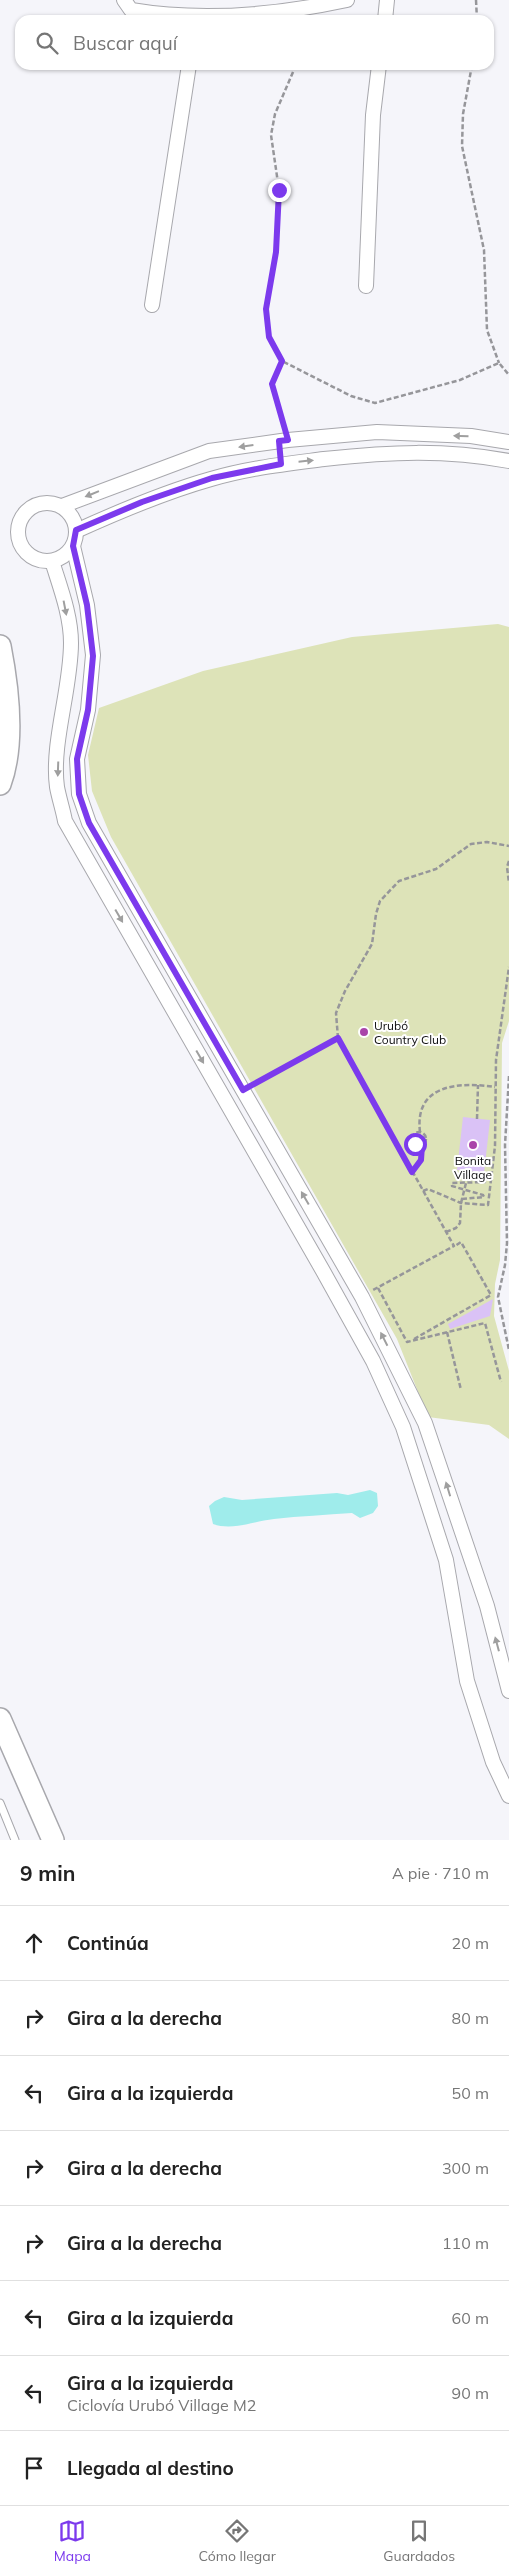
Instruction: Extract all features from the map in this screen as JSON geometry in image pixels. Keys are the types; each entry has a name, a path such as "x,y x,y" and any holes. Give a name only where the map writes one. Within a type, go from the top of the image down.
{"main road":[{"path":"0,646 7,682 9,718 3,775 0,784"},
{"path":"0,1719 52,1840"}],"street":[{"path":"124,0 131,10 167,15"},
{"path":"233,15 325,5 347,0"},
{"path":"385,15 387,0"},
{"path":"152,305 188,70"},
{"path":"366,286 373,115 378,70"},
{"path":"62,506 209,451 283,441 377,432 471,436 509,442"},
{"path":"281,464 283,441"},
{"path":"76,530 142,502 212,478 281,464 393,452 467,454 509,461"},
{"path":"73,546 67,554 52,561 32,558 24,551 18,532 19,522 32,506 47,503 62,506 70,513 76,530 73,546 87,605 93,656 88,710 77,759 79,794 89,823 357,1289 425,1423 487,1606 509,1691"},
{"path":"52,561 65,603 71,642 68,687 58,748 57,786 65,821 323,1271 372,1361 403,1427 446,1560 467,1681 493,1762 509,1796"},
{"path":"60,796 79,794"},
{"path":"323,1271 341,1261"}],"lane":[{"path":"0,1803 15,1840"}],"path":[{"path":"476,0 478,15"},
{"path":"294,70 275,114 271,135 279,190 276,252 266,309 269,337 282,361 351,396 375,403 460,380 499,363"},
{"path":"471,70 463,114 462,146 484,250 487,330 499,363 509,375"},
{"path":"282,361 272,384 283,441"},
{"path":"454,1246 338,1038 336,1014 346,991 372,944 376,914 380,901 399,881 436,869 471,844 487,842 509,846"},
{"path":"509,861 507,866 509,883"},
{"path":"423,1191 428,1189 461,1203 488,1205 496,1137 496,1060 509,967"},
{"path":"243,1090 338,1038"},
{"path":"509,1076 507,1243 505,1265 498,1297 509,1350"},
{"path":"412,1172 421,1160 422,1145 426,1138 420,1132 419,1123 424,1106 438,1091 455,1085 495,1087"},
{"path":"476,1119 478,1085"},
{"path":"420,1132 416,1133 412,1138 415,1144 422,1145"},
{"path":"446,1232 456,1228 460,1223 461,1203 462,1199 465,1190 467,1181 470,1172 484,1182 467,1181 452,1183 452,1186 465,1190 483,1195 484,1197 462,1199"},
{"path":"357,1289 369,1292 378,1288 461,1242 491,1295 411,1341"},
{"path":"378,1288 407,1342 486,1323 501,1382"},
{"path":"447,1332 461,1390"}],"green space":[{"name":"Urubó Country Club","path":"498,624 509,627 509,1021 502,1043 500,1260 495,1284 494,1316 509,1371 509,1439 489,1425 428,1417 397,1339 111,837 92,791 88,755 99,708 203,671 352,637"}],"water":[{"path":"370,1490 377,1493 378,1506 373,1513 360,1518 352,1513 284,1518 236,1526 221,1526 213,1524 209,1506 224,1497 242,1500 337,1493 348,1495"}],"building":[{"name":"Bonita Village","path":"463,1117 490,1120 484,1173 457,1170"},
{"path":"493,1299 490,1316 450,1329 448,1324"}],"place":[{"name":"Urubó Country Club","path":"364,1032"},
{"name":"Bonita Village","path":"473,1145"}],"route":[{"path":"279,190 276,252 266,309 269,337 282,361 272,384 288,440 279,441 281,464 212,478 142,502 76,530 76,539 73,546 87,605 93,656 88,710 77,759 79,794 89,823 243,1090 338,1038 412,1172 418,1167 422,1152 422,1145 415,1144"}]}
